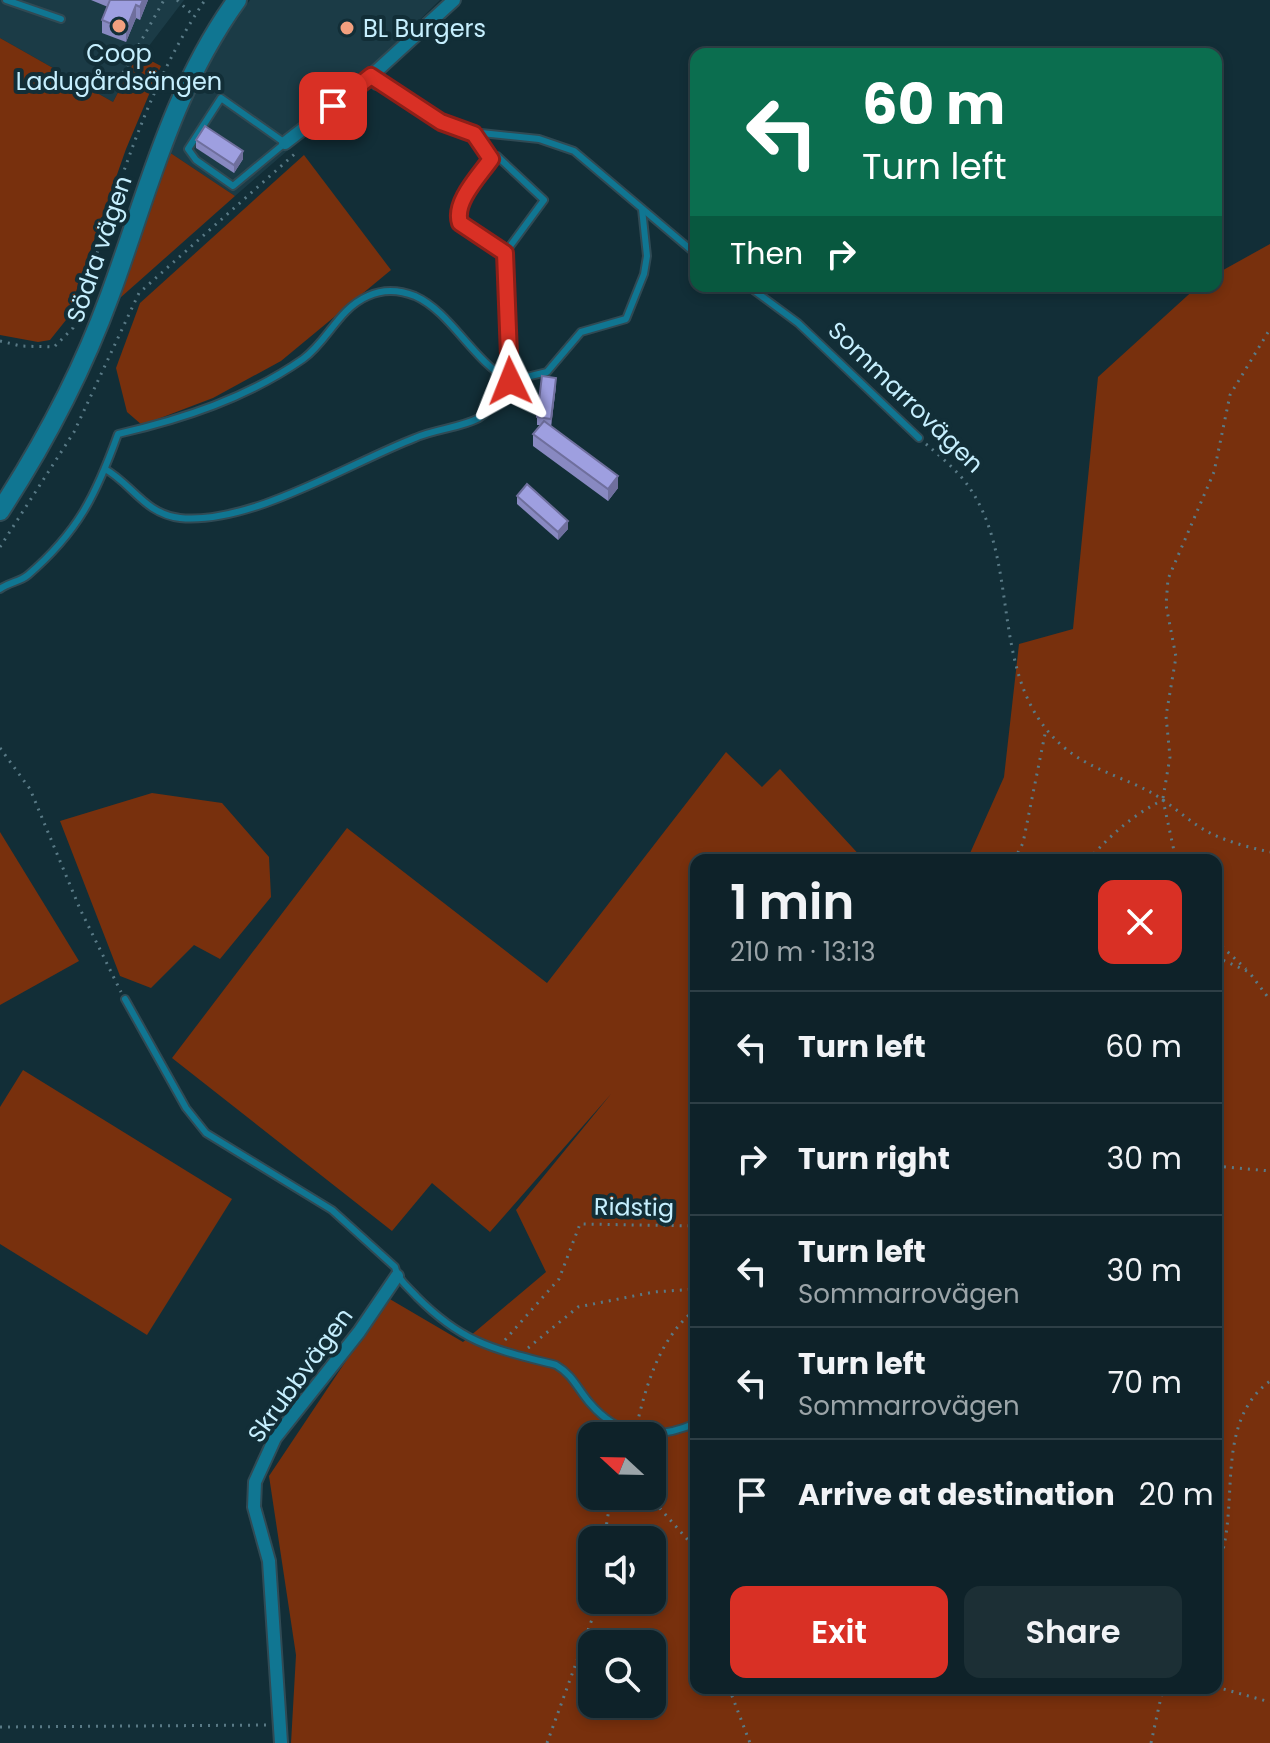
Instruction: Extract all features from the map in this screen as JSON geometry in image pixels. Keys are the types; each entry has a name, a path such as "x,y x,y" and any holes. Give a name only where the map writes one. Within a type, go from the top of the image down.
{"main road":[{"name":"Södra vägen","path":"0,511 69,394 112,291 170,120 197,63 237,0"}],"street":[{"path":"285,143 374,80 454,0"},
{"name":"Skrubbvägen","path":"281,1743 269,1561 254,1507 255,1482 275,1438 359,1332 397,1276"}],"lane":[{"path":"6,0 61,19"},
{"path":"374,80 441,122 474,134 539,139 574,151 690,249"},
{"path":"221,98 285,143 233,186 196,160 188,149 221,98"},
{"path":"474,134 491,159"},
{"path":"505,253 460,223 458,217 460,205 491,159 501,156 544,200 542,207 505,253 510,381"},
{"path":"105,469 117,476 134,497 162,513 180,518 216,515 268,501 414,438 481,417 510,381 547,372 581,332 626,319 644,274 647,256 642,209"},
{"path":"0,589 25,578 60,543 93,500 118,434 161,426 224,402 303,358 351,307 383,292 396,291 423,300 491,370 510,381"},
{"name":"Sommarrovägen","path":"756,292 798,323 919,438"},
{"path":"125,999 186,1108 206,1133 332,1210 395,1267 397,1276 453,1328 473,1342 567,1371 604,1417 631,1434 655,1435 690,1425"}],"path":[{"path":"119,80 164,0"},
{"path":"177,0 194,16"},
{"path":"0,341 21,346 54,347 73,328 136,140 162,76 205,0"},
{"path":"0,547 74,432 139,293 301,149"},
{"path":"1175,854 1163,800 1170,757 1166,716 1176,657 1166,605 1168,579 1214,472 1222,446 1223,421 1230,395 1270,329"},
{"name":"Sommarrovägen","path":"919,438 969,487 981,511 997,557 1012,656 1024,692 1046,729 1067,751 1163,800 1212,834 1270,852"},
{"path":"1017,854 1023,843 1046,729"},
{"path":"0,748 30,789 80,909 125,999"},
{"path":"1094,854 1130,818 1163,800"},
{"path":"1222,947 1249,972 1270,1000"},
{"path":"1222,960 1249,972"},
{"path":"1222,1167 1270,1171"},
{"name":"Ridstig","path":"496,1349 559,1279 580,1224 690,1226"},
{"path":"517,1355 578,1307 654,1292 690,1289"},
{"path":"637,1422 660,1353 680,1321 690,1314"},
{"path":"1222,1547 1230,1514 1233,1446 1239,1423 1255,1392 1270,1381"},
{"path":"661,1510 690,1542"},
{"path":"547,1743 594,1614"},
{"path":"1222,1689 1270,1702"},
{"path":"731,1694 750,1743"},
{"path":"1151,1743 1162,1694"},
{"path":"0,1727 281,1725"}],"shaded area":[{"path":"0,0 184,0 142,55 137,54 113,102 0,38"},
{"path":"250,0 440,0 382,57 286,135 295,144 235,196 169,152 184,110 218,47"},
{"path":"0,38 113,102 138,54 161,66 126,149 66,320 50,340 38,342 0,335"},
{"path":"169,152 235,196 120,298"},
{"path":"304,155 391,270 281,361 213,398 142,425 127,412 116,368 140,303"},
{"path":"1270,244 1270,1743 291,1743 296,1655 269,1476 388,1298 463,1342 546,1272 516,1210 611,1094 490,1232 432,1183 392,1231 172,1058 347,828 547,983 726,752 762,787 780,769 858,854 690,854 690,1694 1222,1694 1222,854 970,854 1004,777 1019,644 1073,629 1098,377 1191,292 1222,292 1222,271"},
{"path":"152,793 222,803 269,857 271,897 220,959 194,945 151,988 120,976 60,821"},
{"path":"0,832 79,961 0,1005"},
{"path":"23,1070 232,1199 147,1335 0,1244 0,1107"}],"building":[{"path":"110,0 143,0 140,7 136,5 126,30 102,20"},
{"path":"205,126 243,151 234,165 196,140"},
{"path":"542,376 556,378 551,419 537,417"},
{"path":"544,421 618,476 608,489 533,434"},
{"path":"527,484 568,521 558,532 517,496"}],"place":[{"name":"Coop Ladugårdsängen","path":"119,26"},
{"name":"BL Burgers","path":"347,28"}],"route":[{"path":"333,106 371,76 377,83 441,122 474,134 491,159 460,205 458,217 460,223 500,253 505,253 510,381"}]}
